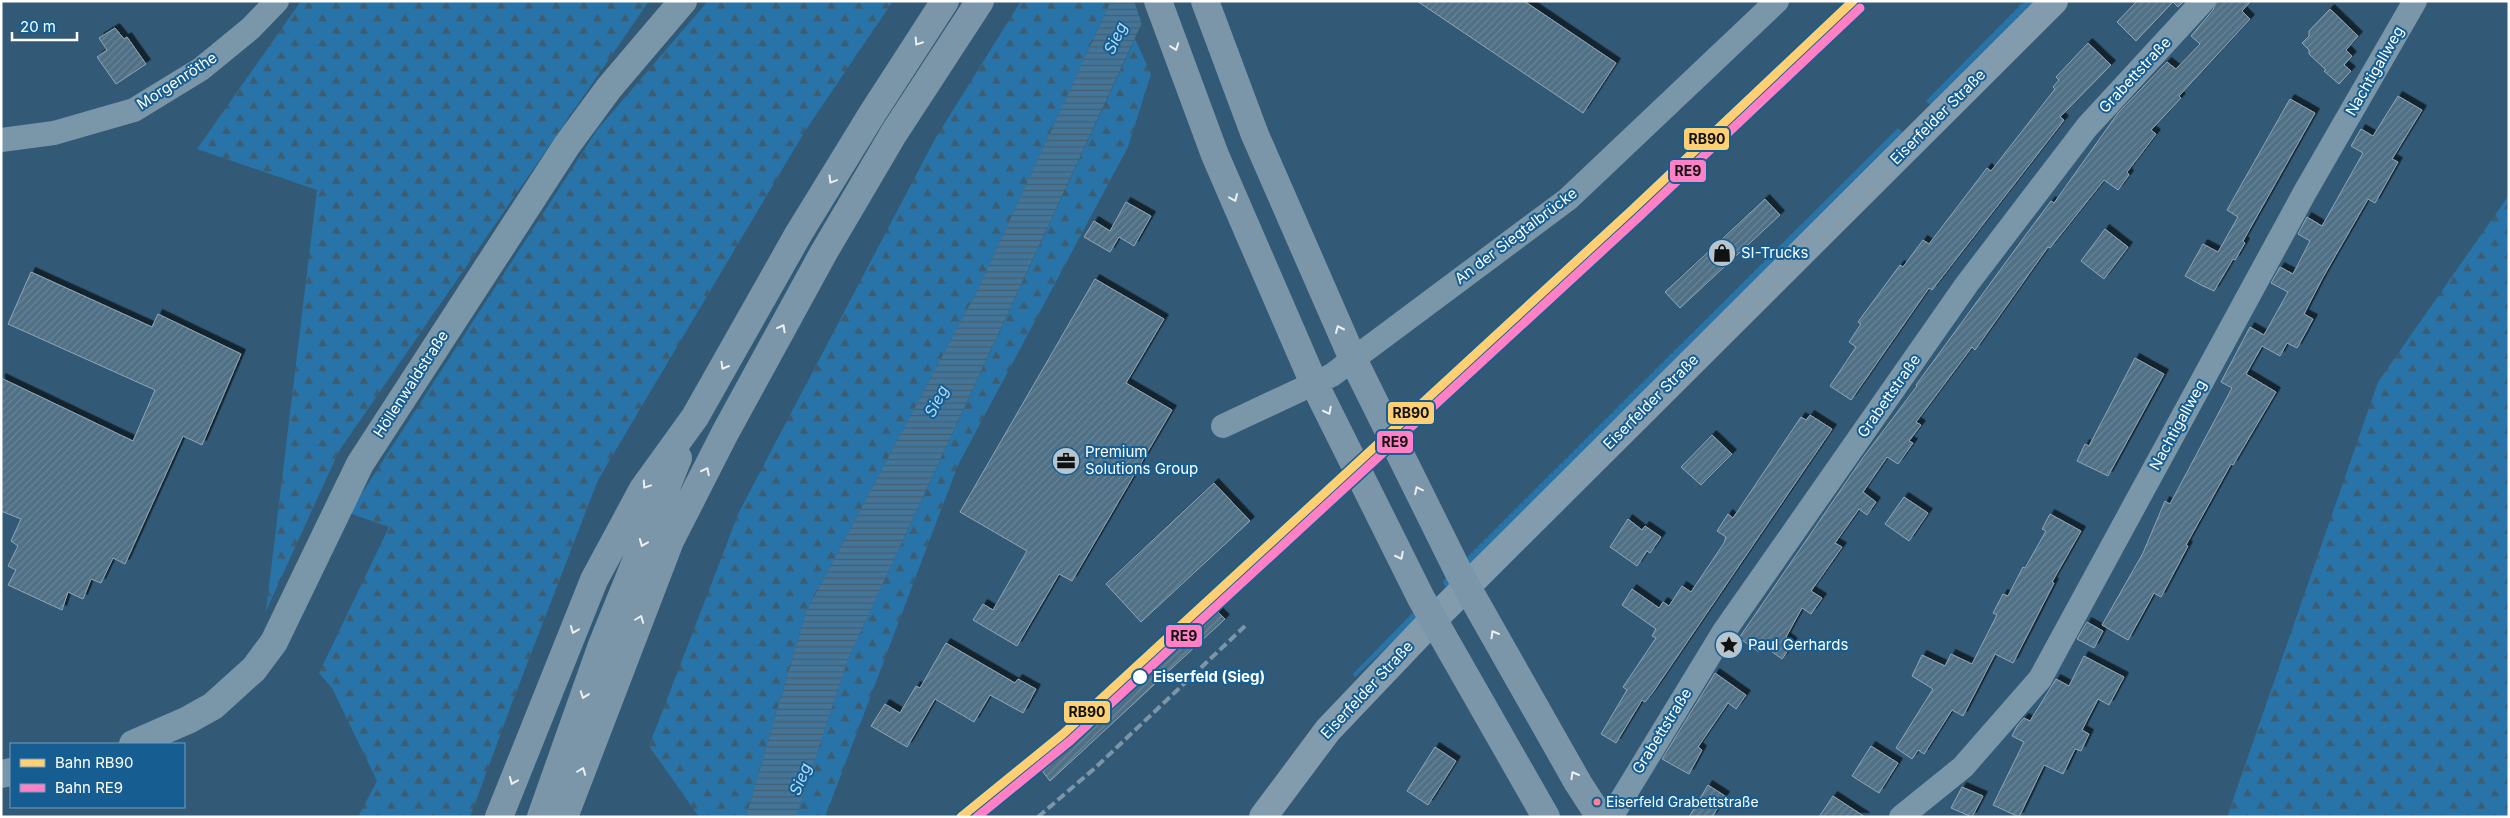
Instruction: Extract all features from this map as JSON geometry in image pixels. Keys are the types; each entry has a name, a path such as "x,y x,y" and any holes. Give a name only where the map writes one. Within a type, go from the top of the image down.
{"highway":[{"path":"499,817 594,580 643,489 695,417 799,233 872,114 945,1"},
{"path":"564,817 674,533 725,433 824,252 894,132 980,1"},
{"path":"1158,1 1215,155 1312,379 1421,598 1546,817"},
{"path":"1206,1 1255,135 1352,357 1459,573 1600,817"},
{"path":"541,817 602,645 695,417"}],"main road":[{"name":"Eiserfelder Straße","path":"1263,817 1328,730 1427,626 2054,1"}],"street":[{"name":"Morgenröthe","path":"1,140 54,133 134,110 201,69 251,28 277,1"},
{"name":"Höllenwaldstraße","path":"135,743 188,720 213,706 254,669 274,642 360,464 567,145 609,88 683,1"},
{"name":"An der Siegtalbrücke","path":"1223,426 1332,375 1568,198 1777,1"},
{"name":"Grabettstraße","path":"1611,817 1723,633 1967,284 2087,127 2203,1"},
{"name":"Nachtigallweg","path":"1901,817 1963,767 2040,679 2305,192 2415,1"}],"green space":[{"path":"301,1 649,1 339,451 266,611 317,190 197,149"},
{"path":"708,1 893,1 805,131 598,480 470,817 358,817 377,781 332,688 319,673 389,527 349,513 597,130"},
{"path":"1021,1 1111,1 977,291 806,612 746,817 699,817 649,746 739,512 935,139"},
{"path":"2024,1 2035,1 1931,105 1926,101"},
{"path":"1135,39 1151,74 1128,147 958,465 825,817 796,817 848,659"},
{"path":"1898,128 1903,132 1448,589 1442,582"},
{"path":"2509,195 2509,817 2227,817 2378,382"},
{"path":"1415,610 1420,616 1355,677 1353,674"}],"water":[{"name":"Sieg","path":"1111,1 1152,1 848,659 796,817 746,817 806,612 977,291"}],"pier":[{"path":"1134,1 1154,1 1143,27"}],"building":[{"path":"1417,1 1524,1 1616,63 1583,113"},
{"path":"2137,1 2184,1 2178,7 2173,2 2136,41 2117,22"},
{"path":"2216,1 2251,1 2242,11 2250,19 2179,96 2181,98 2151,130 2156,134 2127,172 2129,175 2118,190 2104,180 2050,248 2048,247 1975,350 1972,347 1916,422 1921,425 1909,441 1913,443 1898,464 1887,457 1863,492 1876,502 1867,515 1859,509 1835,543 1842,547 1811,591 1822,598 1811,614 1802,608 1786,637 1793,643 1782,659 1764,646 1759,652 1739,638 1862,459 2051,201 2054,203 2118,113 2167,62 2176,69 2200,44 2191,36 2213,10"},
{"path":"2330,9 2358,36 2346,50 2352,56 2344,65 2351,71 2339,84 2324,71 2326,70 2309,54 2309,50 2302,43 2309,36 2309,31"},
{"path":"115,28 124,39 127,37 146,64 116,84 97,57 107,50 99,38"},
{"path":"2088,43 2111,65 2060,117 2064,120 1932,290 1929,288 1851,400 1830,386 1856,347 1849,342 1861,324 1858,322 1900,265 1903,267 1923,240 1929,244 1987,168 1991,171 2055,89 2053,87 2059,80 2056,77"},
{"path":"2398,96 2422,110 2392,159 2398,162 2375,203 2368,199 2322,279 2304,314 2313,319 2297,348 2287,343 2280,356 2262,346 2246,374 2276,392 2233,465 2231,464 2186,545 2188,546 2161,597 2154,593 2128,640 2102,625 2143,553 2165,501 2170,504 2232,388 2221,382 2250,327 2264,335 2288,292 2271,283 2280,267 2293,274 2310,241 2298,234 2307,217 2322,226 2363,153 2351,146 2361,129 2373,136"},
{"path":"2290,99 2315,113 2243,241 2245,243 2214,291 2185,276 2203,244 2218,252 2238,217 2227,210"},
{"name":"SI-Trucks","path":"1765,199 1780,215 1680,308 1665,292"},
{"path":"1126,202 1151,216 1134,246 1119,237 1110,252 1084,237 1094,221 1110,231"},
{"path":"2105,229 2128,247 2104,279 2081,261"},
{"path":"31,272 152,327 158,314 241,354 202,445 183,436 125,564 113,558 101,583 91,579 83,599 68,592 62,610 8,585 16,570 8,566 18,546 11,541 21,519 1,511 1,378 133,441 155,390 8,324"},
{"name":"Premium Solutions Group","path":"1095,279 1164,319 1126,383 1172,410 1072,581 1059,574 1017,646 973,620 983,604 993,610 1027,551 960,512"},
{"path":"2135,358 2164,374 2108,476 2077,461 2085,444 2089,446"},
{"path":"1810,415 1832,429 1653,692 1645,702 1642,700 1616,743 1601,734 1627,690 1623,687 1656,638 1652,636 1656,629 1622,605 1632,589 1659,608 1663,602 1669,606 1682,586 1691,592 1724,543 1726,537 1717,531 1728,514 1733,518 1801,417 1806,420"},
{"path":"1712,435 1732,454 1701,485 1681,467"},
{"path":"1214,483 1250,521 1141,622 1106,584"},
{"path":"1904,497 1928,513 1909,541 1885,524"},
{"path":"2050,514 2081,531 2052,582 2054,583 2013,663 1995,654 1963,716 1952,710 1924,754 1918,750 1912,759 1896,748 1933,689 1912,676 1922,655 1945,666 1951,654 1972,664 1997,615 1993,613 2003,594 2008,596 2023,567 2025,568 2046,531 2042,529"},
{"path":"1628,519 1642,530 1645,526 1661,537 1650,553 1647,551 1637,566 1610,547"},
{"path":"1213,607 1225,619 1050,781 1037,764"},
{"path":"2087,622 2103,631 2094,648 2077,639"},
{"path":"946,643 1015,683 1018,679 1036,689 1023,713 990,695 974,722 935,699 907,747 871,726 885,704 900,713 916,686 920,688"},
{"path":"2084,656 2124,677 2109,705 2098,699 2082,730 2089,734 2081,751 2075,749 2063,774 2044,765 2019,817 1993,805 2024,742 2012,736 2017,726 2024,718 2030,721 2056,679 2069,686"},
{"path":"1715,673 1746,695 1736,709 1728,703 1698,747 1702,750 1689,774 1662,759"},
{"path":"1871,746 1898,763 1879,793 1852,776"},
{"path":"1435,747 1456,761 1428,805 1407,791"},
{"path":"1708,785 1725,796 1712,817 1689,817"},
{"path":"1962,787 1983,796 1972,817 1951,808"},
{"path":"1833,796 1865,817 1819,817"}],"railway":[{"path":"1038,817 1095,768 1245,626"}],"rail line":[{"name":"RB90","path":"961,817 1063,734 1633,209 1853,1"},
{"name":"RE9","path":"977,817 1070,741 1640,216 1860,8"}],"place":[{"name":"SI-Trucks","path":"1722,253"},
{"name":"Premium Solutions Group","path":"1066,461"},
{"name":"Paul Gerhards","path":"1729,645"},
{"name":"Eiserfeld (Sieg)","path":"1140,677"},
{"name":"Eiserfeld Grabettstraße","path":"1597,802"}]}
